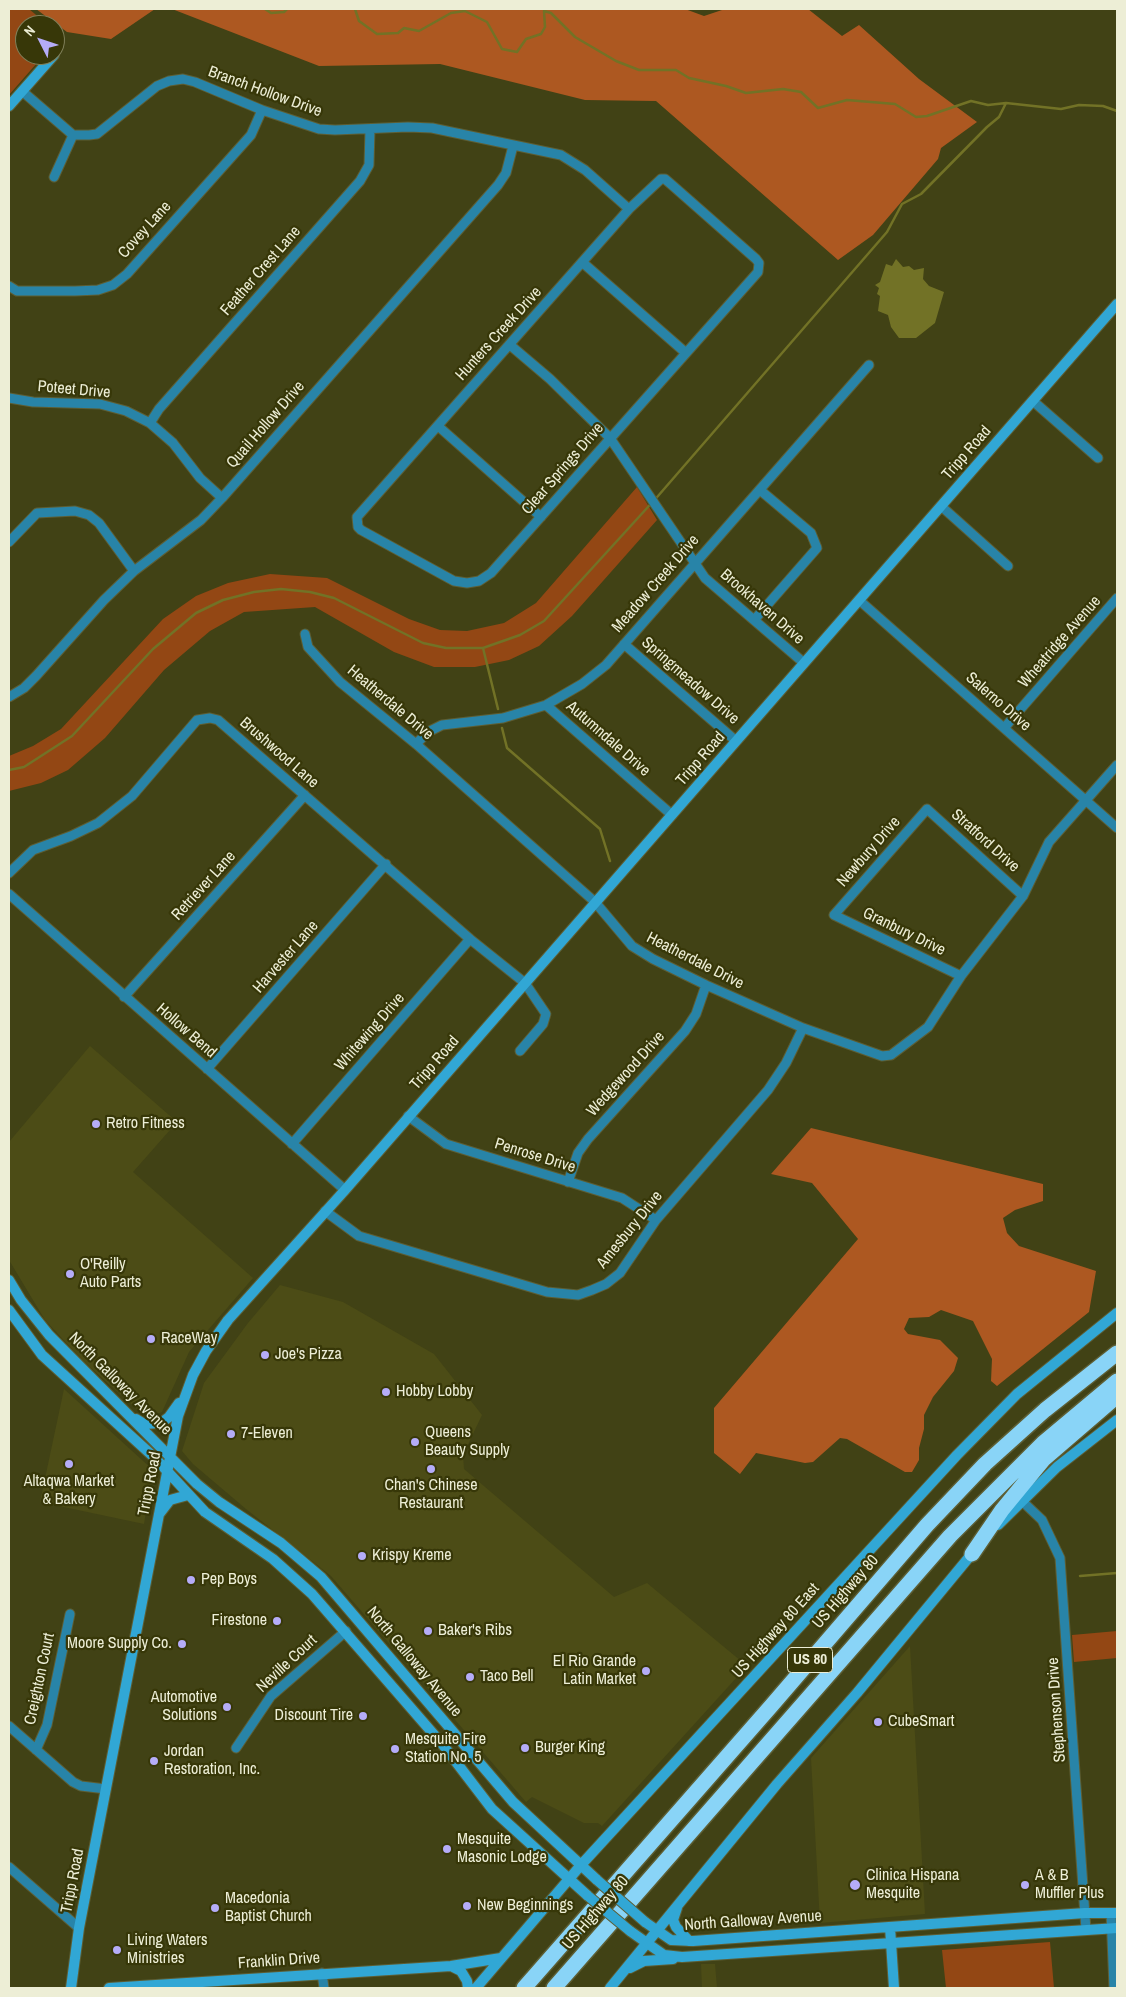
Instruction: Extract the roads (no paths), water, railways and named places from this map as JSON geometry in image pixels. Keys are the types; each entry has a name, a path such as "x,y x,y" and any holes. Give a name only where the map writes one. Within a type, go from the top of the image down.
{"highway":[{"name":"US Highway 80","path":"524,1988 927,1525 986,1464 1045,1410 1117,1353"},
{"name":"US Highway 80","path":"554,1988 950,1536 1043,1443 1117,1381"},
{"path":"972,1554 1002,1510 1044,1459 1117,1396"}],"main road":[{"path":"9,106 45,65"},
{"name":"Tripp Road","path":"71,1988 79,1928 178,1416 193,1375 215,1336 345,1190 1116,308"},
{"name":"North Galloway Avenue","path":"9,1280 21,1300 49,1335 211,1497 301,1559 359,1620 522,1812 656,1932 671,1940 689,1941 1085,1913 1114,1913"},
{"name":"North Galloway Avenue","path":"9,1310 42,1355 167,1471 188,1495 224,1527 280,1566 312,1594 443,1745 492,1809 568,1880 646,1944 664,1955 692,1957 1114,1928"},
{"name":"US Highway 80 East","path":"476,1988 581,1865 957,1455 1017,1394 1117,1313"},
{"path":"130,1416 144,1424 161,1423 169,1417 186,1395"},
{"path":"610,1988 777,1784 869,1679 972,1554 1022,1501 1057,1468 1117,1420"},
{"path":"160,1513 170,1500 188,1495"},
{"path":"346,1631 359,1620"},
{"path":"360,1648 372,1636"},
{"path":"443,1745 456,1735"},
{"path":"679,1904 673,1921 689,1941"},
{"path":"890,1927 894,1988"},
{"path":"704,1956 714,1947 761,1941 771,1935"},
{"path":"626,1969 644,1961 692,1957"},
{"name":"Franklin Drive","path":"109,1988 452,1966 501,1958"},
{"path":"452,1966 460,1971 467,1980 468,1988"}],"street":[{"name":"Branch Hollow Drive","path":"73,135 97,134 157,86 169,81 183,79 195,82 262,110 318,129 432,128 561,155 585,170 629,209"},
{"path":"22,91 73,135 54,177"},
{"name":"Covey Lane","path":"9,286 17,291 75,291 98,290 113,285 127,274 251,135 262,110"},
{"name":"Feather Crest Lane","path":"150,423 159,409 360,181 369,165 370,129"},
{"name":"Quail Hollow Drive","path":"9,697 24,688 36,676 104,600 134,571 201,520 222,498 498,185 506,173 513,146"},
{"name":"Hunters Creek Drive","path":"356,522 357,517 629,209 661,179 665,179 756,259 759,268"},
{"path":"582,262 686,352"},
{"name":"Clear Springs Drive","path":"356,522 358,527 369,535 454,581 467,583 479,581 491,573 541,518 759,268"},
{"name":"Brookhaven Drive","path":"510,345 550,379 610,438 695,562 716,589 804,663"},
{"name":"Meadow Creek Drive","path":"416,744 428,732 442,725 503,718 546,705 606,665 869,365"},
{"name":"Poteet Drive","path":"9,398 33,402 100,404 126,411 150,423 173,442 200,478 222,498"},
{"path":"1033,401 1098,458"},
{"path":"438,426 541,518"},
{"path":"754,619 817,548 811,533 760,490"},
{"path":"941,506 1008,566"},
{"path":"9,542 38,513 75,511 88,515 99,523 134,571"},
{"name":"Wheatridge Avenue","path":"1005,728 1117,598"},
{"name":"Salerno Drive","path":"859,600 1117,828"},
{"name":"Heatherdale Drive","path":"305,634 308,647 340,682 416,744 595,902 632,946 653,959 706,985 803,1028 882,1056 891,1055 928,1027 961,976 1023,896 1049,842 1117,765"},
{"name":"Springmeadow Drive","path":"624,644 736,742"},
{"name":"Autumndale Drive","path":"546,705 672,815"},
{"name":"Brushwood Lane","path":"9,873 33,850 71,836 98,823 125,801 197,720 204,718 218,720 470,938 525,983 546,1014 543,1024 520,1051"},
{"name":"Retriever Lane","path":"124,997 305,795"},
{"name":"Stratford Drive","path":"927,809 1023,896"},
{"name":"Newbury Drive","path":"834,915 927,809"},
{"name":"Harvester Lane","path":"207,1069 386,864"},
{"name":"Hollow Bend","path":"9,894 345,1190"},
{"name":"Granbury Drive","path":"834,915 961,976"},
{"name":"Whitewing Drive","path":"292,1144 470,938"},
{"name":"Wedgewood Drive","path":"568,1182 578,1153 588,1139 685,1031 696,1014 706,985"},
{"name":"Amesbury Drive","path":"325,1212 359,1236 547,1292 578,1295 606,1284 620,1273 656,1220 768,1090 786,1063 803,1028"},
{"name":"Penrose Drive","path":"408,1116 429,1133 456,1148 622,1198 656,1220"},
{"name":"Stephenson Drive","path":"1022,1501 1042,1520 1060,1558 1086,1930"},
{"name":"Creighton Court","path":"36,1750 47,1725 70,1614"},
{"name":"Neville Court","path":"236,1748 271,1696 346,1631"},
{"path":"9,1726 73,1782 81,1786 106,1789"},
{"path":"9,1867 79,1928"},
{"path":"1114,1913 1114,1988"},
{"path":"322,1973 324,1988"}],"waterway":[{"path":"265,9 271,13 284,12 287,9"},
{"path":"355,9 359,21 377,34 398,33 404,28 419,31 451,13 465,11 487,22 502,49 517,52 526,39 541,34 545,27 544,11 551,13 575,37 616,61 639,70 676,70 689,78 726,86 746,93 783,89 801,92 818,108 847,100 895,104 916,117 927,116 971,101 988,105 1006,103 1061,109 1079,105 1103,106 1117,111"},
{"path":"9,770 24,767 72,736 153,649 196,613 223,600 254,592 281,589 310,592 334,598 423,643 446,648 483,648 520,635 544,621 658,496 887,232 902,204 921,194 999,117 1006,103"},
{"path":"483,648 498,709"},
{"path":"502,728 507,748 600,829 610,861"},
{"path":"1080,1576 1117,1573"}],"place":[{"name":"Retro Fitness","path":"96,1124"},
{"name":"O'Reilly Auto Parts","path":"70,1274"},
{"name":"RaceWay","path":"151,1339"},
{"name":"Joe's Pizza","path":"265,1355"},
{"name":"Hobby Lobby","path":"386,1392"},
{"name":"7-Eleven","path":"231,1434"},
{"name":"Queens Beauty Supply","path":"415,1442"},
{"name":"Altaqwa Market & Bakery","path":"69,1464"},
{"name":"Chan's Chinese Restaurant","path":"431,1469"},
{"name":"Krispy Kreme","path":"362,1556"},
{"name":"Pep Boys","path":"191,1580"},
{"name":"Firestone","path":"277,1621"},
{"name":"Baker's Ribs","path":"428,1631"},
{"name":"Moore Supply Co.","path":"182,1644"},
{"name":"El Rio Grande Latin Market","path":"646,1671"},
{"name":"Taco Bell","path":"470,1677"},
{"name":"Automotive Solutions","path":"227,1707"},
{"name":"Discount Tire","path":"363,1716"},
{"name":"CubeSmart","path":"878,1722"},
{"name":"Burger King","path":"525,1748"},
{"name":"Mesquite Fire Station No. 5","path":"395,1749"},
{"name":"Jordan Restoration, Inc.","path":"154,1761"},
{"name":"Mesquite Masonic Lodge","path":"447,1849"},
{"name":"Clinica Hispana Mesquite","path":"855,1885"},
{"name":"A & B Muffler Plus","path":"1025,1885"},
{"name":"New Beginnings","path":"467,1906"},
{"name":"Macedonia Baptist Church","path":"215,1908"},
{"name":"Living Waters Ministries","path":"117,1950"}]}
